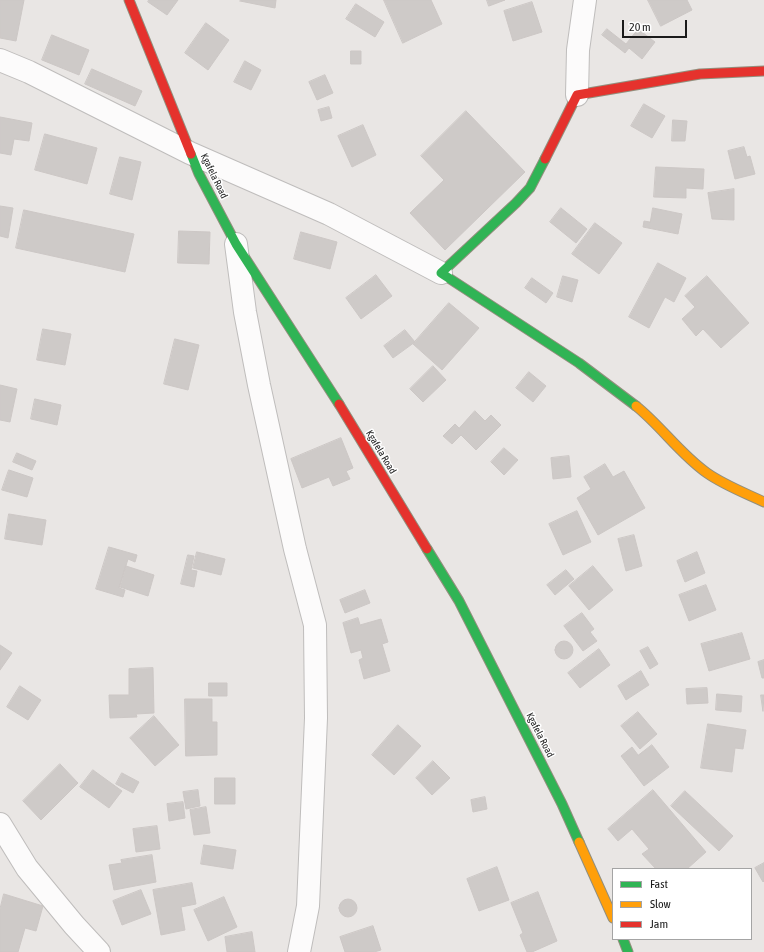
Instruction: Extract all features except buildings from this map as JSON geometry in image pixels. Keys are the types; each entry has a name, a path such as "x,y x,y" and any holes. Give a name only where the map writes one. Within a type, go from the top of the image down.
{"street":[{"name":"Kgafela Road","path":"129,0 199,174 236,244 342,409 459,601 562,804 612,916"},
{"path":"441,273 530,188 577,95 578,50 585,0"},
{"path":"0,60 29,72 190,153 329,214 441,273 579,363 646,414 684,453 707,473 737,490 764,502"},
{"path":"577,95 700,74 764,71"},
{"path":"236,244 245,312 259,385 295,549 315,625 316,718 308,898 299,952"},
{"path":"0,824 27,868 74,925 99,952"},
{"path":"622,940 628,952"}],"traffic: fast":[{"path":"191,154 199,174 236,244 339,404"},
{"path":"545,159 530,188 441,273 579,363 636,406"},
{"path":"427,549 459,601 562,804 579,842"},
{"path":"623,940 628,952"}],"traffic: slow":[{"path":"636,406 688,457 707,473 727,485 764,502"},
{"path":"579,842 612,916"}],"traffic: jam":[{"path":"129,0 191,154"},
{"path":"545,159 577,95 700,74 764,71"},
{"path":"339,404 427,549"}]}
